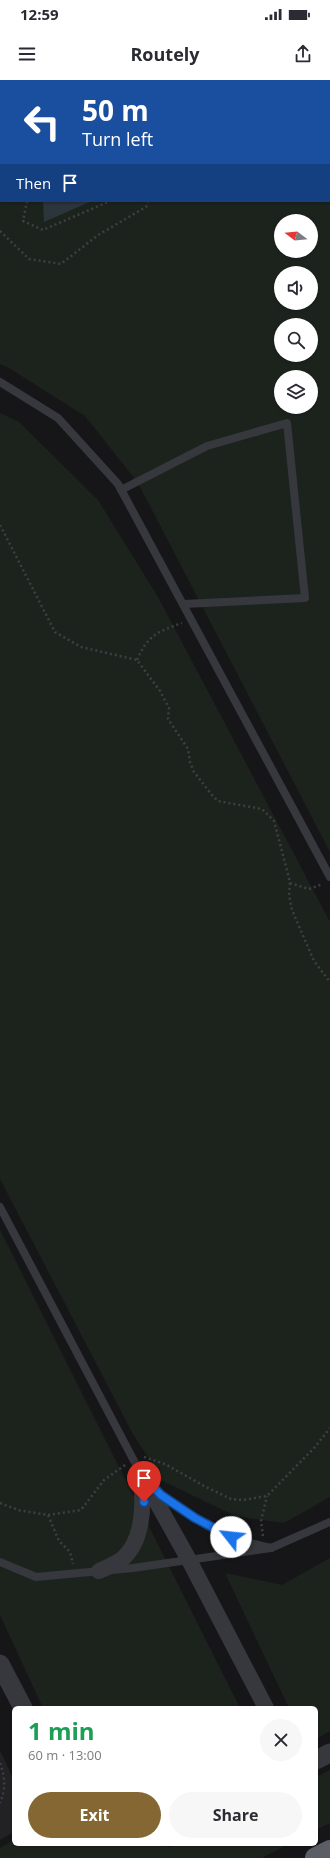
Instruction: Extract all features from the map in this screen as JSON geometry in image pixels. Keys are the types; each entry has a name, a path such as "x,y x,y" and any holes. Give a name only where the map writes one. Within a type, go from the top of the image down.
{"highway":[{"path":"316,1858 330,1851"}],"street":[{"path":"141,1474 189,1560 265,1706"},
{"path":"99,1571 122,1559 133,1545 140,1523 144,1502 141,1474"},
{"path":"0,1664 22,1706"},
{"path":"318,1759 330,1753"}],"lane":[{"path":"0,382 58,418 121,490 184,604 327,880"},
{"path":"121,490 207,446 287,423 305,598 184,604"},
{"path":"0,1207 141,1474 161,1495 195,1518 231,1537 267,1547"},
{"path":"0,1562 36,1577 76,1574 189,1560 267,1547 330,1522"}],"path":[{"path":"27,202 23,221 43,230 108,202"},
{"path":"0,231 30,259 61,264 98,236 146,207 148,202"},
{"path":"0,525 55,632 81,647 137,660 160,691 168,708 168,719 188,749 190,762 194,772 212,795 218,801 262,809 274,821 290,882 289,895 292,910 314,960 330,982"},
{"path":"137,660 142,648 155,634 192,620"},
{"path":"290,882 309,889 327,880"},
{"path":"267,1547 261,1521 267,1496 315,1447 330,1428"},
{"path":"0,1503 18,1510 48,1515 81,1510 104,1480 133,1459 145,1457 165,1464 231,1499 243,1500 267,1496"},
{"path":"48,1515 59,1541 70,1552 76,1574"},
{"path":"0,1762 4,1777 4,1787 0,1803"},
{"path":"0,1786 4,1787"}],"shaded area":[{"path":"0,202 330,202 330,852 138,483 85,416 9,368 0,364"},
{"path":"43,202 90,202 44,222"},
{"path":"0,413 19,422 98,500 158,597 330,922 330,1497 284,1523 235,1516 163,1481 133,1434 0,1179"},
{"path":"0,1230 239,1706 42,1706 0,1615"},
{"path":"330,1558 330,1731 318,1738 318,1706 288,1706 225,1573 282,1585"},
{"path":"0,1750 12,1777 12,1833 0,1840"},
{"path":"330,1770 330,1823 318,1829 318,1776"},
{"path":"12,1841 12,1846 285,1846 262,1858 0,1858 0,1848"}],"route":[{"path":"144,1502 141,1474 161,1495 195,1518 231,1537"}]}
